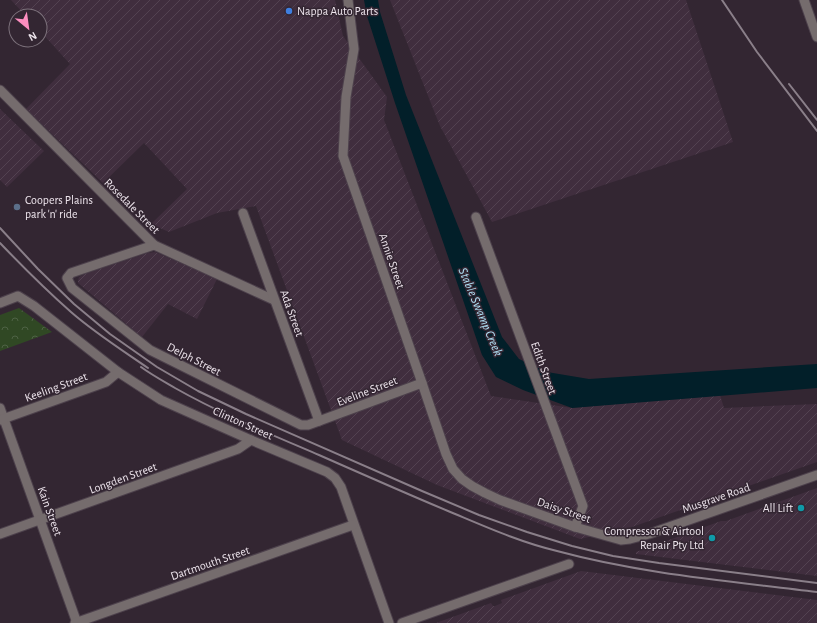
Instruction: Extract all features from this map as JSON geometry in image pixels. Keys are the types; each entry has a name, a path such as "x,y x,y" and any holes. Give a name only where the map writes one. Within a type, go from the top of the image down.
{"street":[{"name":"Annie Street","path":"348,0 354,49 346,97 343,156 446,454 453,469 462,479 472,486 500,500"},
{"path":"804,0 817,37"},
{"name":"Rosedale Street","path":"0,90 154,245 274,300"},
{"name":"Ada Street","path":"243,212 319,421"},
{"name":"Edith Street","path":"476,217 583,506 575,527"},
{"name":"Delph Street","path":"154,245 71,273 67,278 72,288 150,350 301,425 308,425 319,421"},
{"name":"Clinton Street","path":"0,303 18,296 34,306 118,372 160,400 327,472 341,487 353,525 389,623"},
{"name":"Keeling Street","path":"2,419 106,382 118,372"},
{"name":"Eveline Street","path":"319,421 422,383"},
{"name":"Kain Street","path":"0,408 2,419 40,520 76,623"},
{"name":"Longden Street","path":"0,534 238,449 251,440"},
{"name":"Musgrave Road","path":"621,540 649,534 817,474"},
{"name":"Daisy Street","path":"500,500 575,527 621,540"},
{"name":"Dartmouth Street","path":"76,623 353,525"},
{"path":"402,623 569,564"}],"shaded area":[{"path":"11,0 335,0 343,36 387,97 384,120 491,396 572,408 720,395 724,408 817,404 817,462 632,527 580,539 437,485 342,440 256,206 217,213 169,232 151,224 187,189 144,143 103,183 26,109 70,64 48,40 48,8 18,8"},
{"path":"390,0 686,0 733,142 492,222 440,126"},
{"path":"0,109 44,151 7,187 0,180"},
{"path":"155,252 217,279 197,319 168,304 142,337 78,283 78,281 79,277 85,274"},
{"path":"817,488 817,576 636,554 636,552 721,521 726,521"},
{"path":"581,571 817,600 817,623 436,623 491,603 495,606 502,603 501,600"}],"green space":[{"path":"19,308 52,332 0,351 0,315"}],"water":[{"name":"Stable Swamp Creek","path":"364,0 378,0 380,12 406,95 502,337 519,359 547,372 589,379 817,364 817,388 572,408 523,390 496,377 482,355 395,103 367,16"}],"railway":[{"path":"722,0 757,52 817,131"},
{"path":"789,84 817,120"},
{"path":"0,228 38,269 74,304 110,334 157,367 198,391 246,414 422,491 479,515 527,532 572,546 613,556 817,583"},
{"path":"0,243 80,320 148,368"},
{"path":"141,367 192,397 246,423 488,528 529,543 621,566 817,592"}],"place":[{"name":"Nappa Auto Parts","path":"289,11"},
{"name":"Coopers Plains park 'n' ride","path":"17,207"},
{"name":"All Lift","path":"801,508"},
{"name":"Compressor & Airtool Repair Pty Ltd","path":"712,538"}]}
